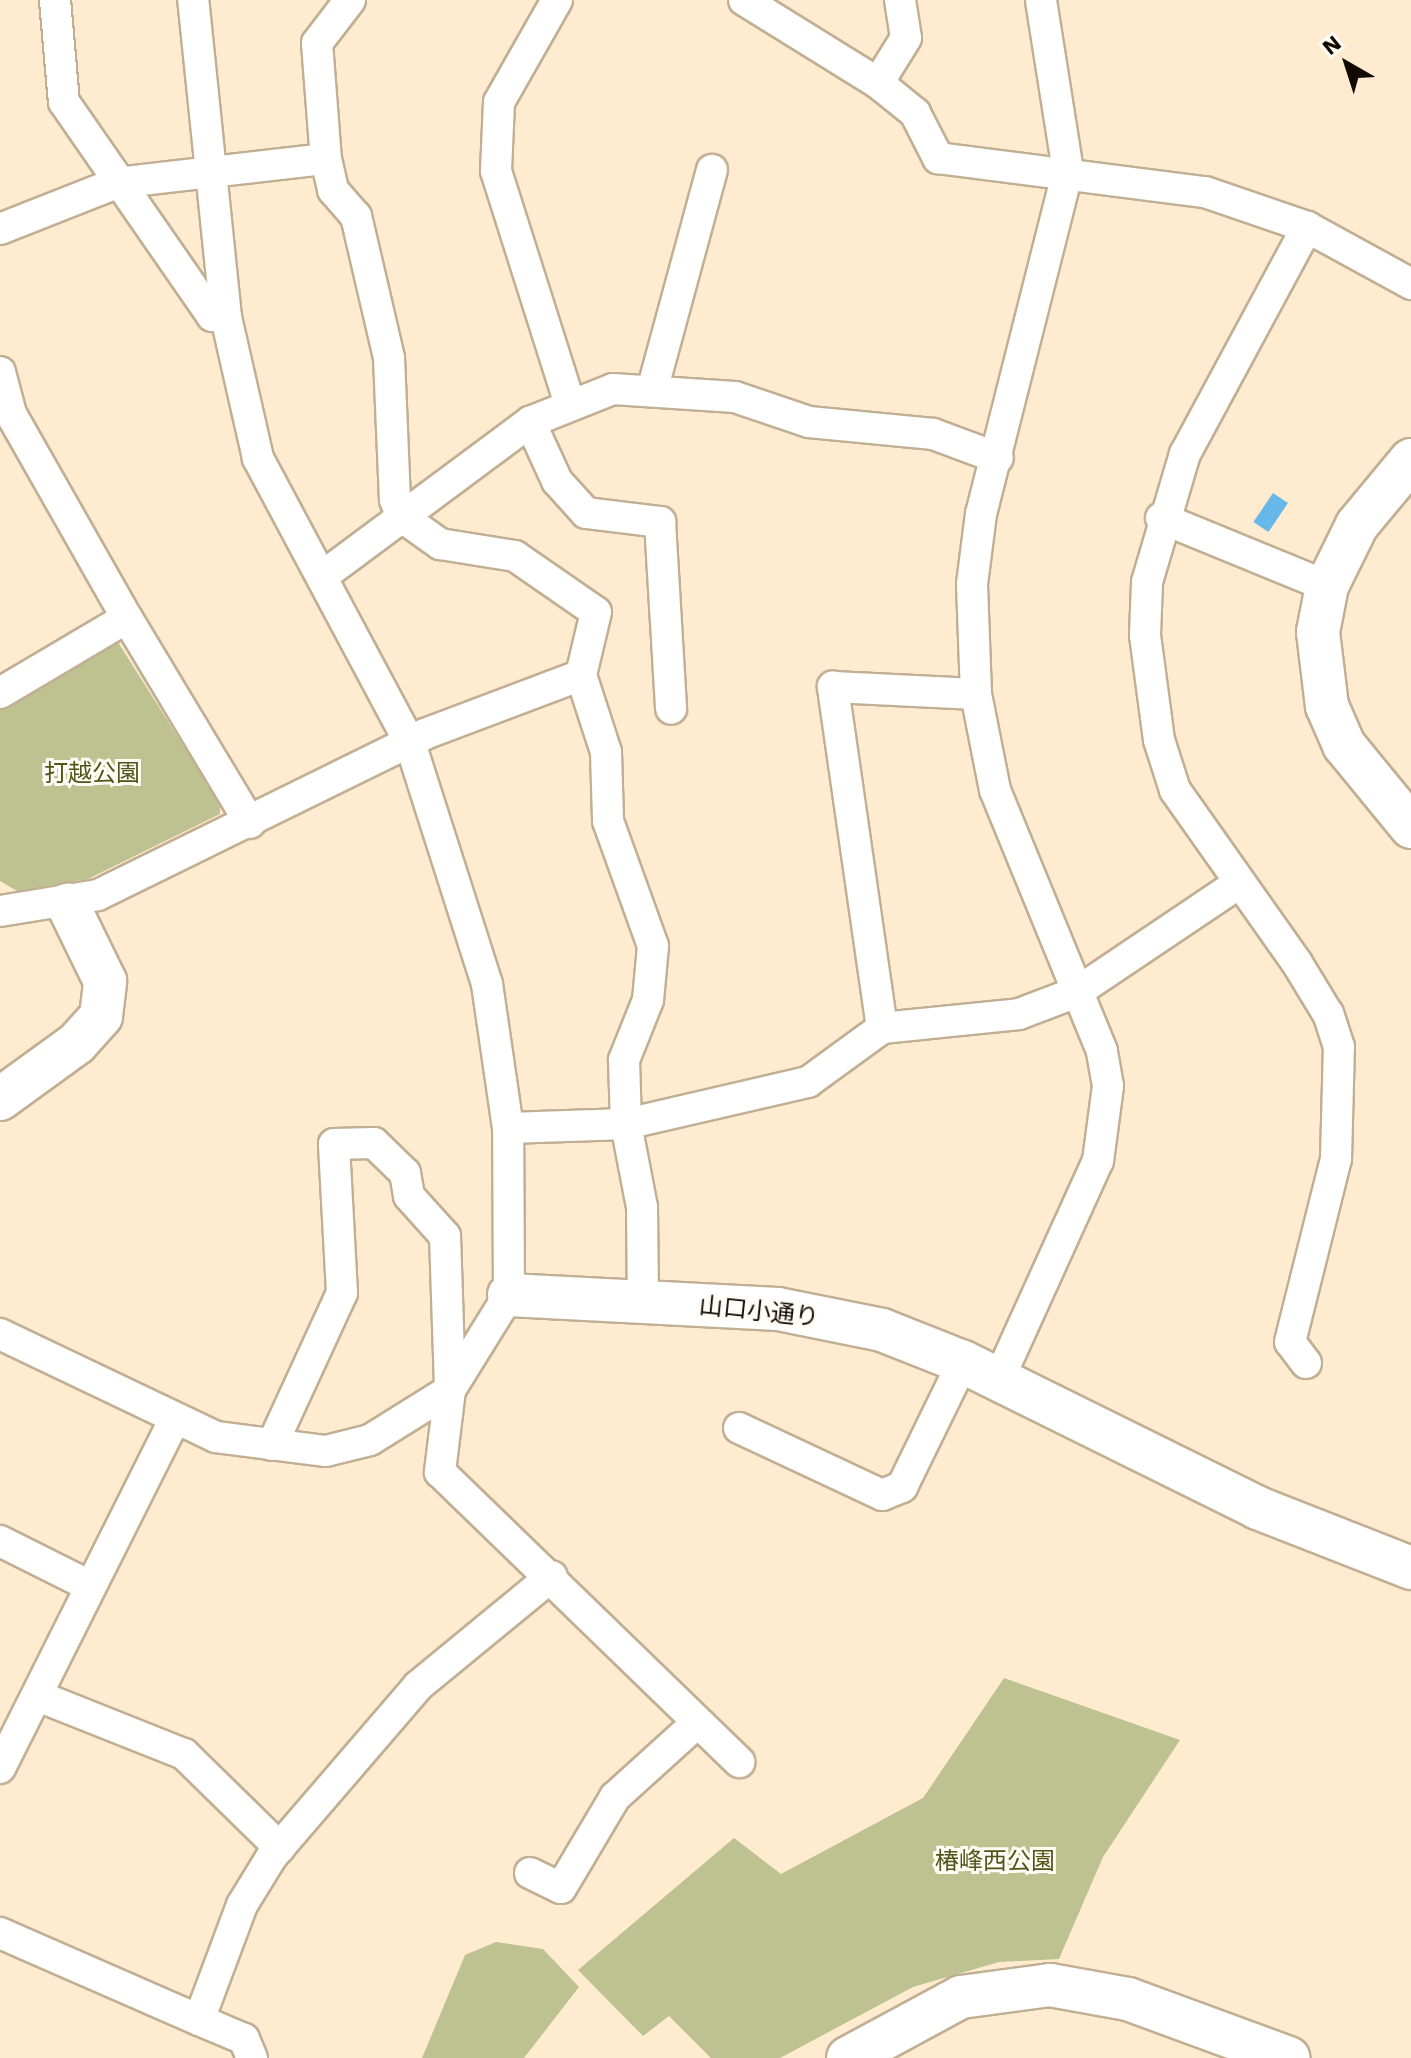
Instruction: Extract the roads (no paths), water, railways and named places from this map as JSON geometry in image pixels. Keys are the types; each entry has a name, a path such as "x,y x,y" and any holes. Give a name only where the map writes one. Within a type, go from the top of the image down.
{"street":[{"path":"55,0 64,102 117,183 212,316 226,317"},
{"path":"0,1334 216,1437 326,1451 370,1440 450,1390 509,1295 508,1128 487,984 410,743 324,575 258,458 226,317 215,172 193,0"},
{"path":"350,0 317,43 326,159 333,190 356,216 389,358 402,517 440,544 515,556 596,612 581,675 606,752 608,821 652,926 648,1000 624,1060 626,1124 642,1207 643,1302"},
{"path":"557,0 499,102 496,171 569,401"},
{"path":"744,0 878,83 915,113 938,158 1068,171 1205,192 1307,227 1411,284"},
{"path":"878,83 906,38 900,0"},
{"path":"739,1428 882,1495 902,1487 981,1372 1098,1161 1107,1122 1102,1051 995,790 976,694 972,584 998,458 1068,171 1041,0"},
{"path":"0,229 117,183 326,159"},
{"path":"653,387 712,170"},
{"path":"1306,1363 1290,1342 1336,1159 1339,1047 1305,975 1236,885 1175,790 1159,740 1145,635 1161,518 1185,454 1307,227"},
{"path":"0,372 11,414 127,618 250,823"},
{"path":"324,575 530,422 569,401 653,387 735,397 809,422 933,434 998,458"},
{"path":"530,422 557,481 586,513 660,522 671,709"},
{"path":"1411,460 1357,525 1327,586 1318,632 1327,706 1344,745 1411,827"},
{"path":"1161,518 1327,586"},
{"path":"0,693 127,618"},
{"path":"0,911 68,905 250,823 410,743 581,675"},
{"path":"882,1028 833,687 976,694"},
{"path":"508,1128 626,1124 808,1082 882,1028 1019,1014 1077,992 1236,885"},
{"path":"0,1099 77,1043 101,1016 105,981 68,905"},
{"path":"272,1445 342,1293 334,1144 374,1143 405,1173 409,1196 445,1236 450,1390 440,1472 552,1576 739,1762"},
{"name":"山口小通り","path":"509,1295 805,1313 882,1330 981,1372 1258,1508 1411,1568"},
{"path":"0,1768 175,1418"},
{"path":"0,1541 90,1586"},
{"path":"199,2020 242,1905 280,1848 418,1686 552,1576"},
{"path":"38,1696 184,1754 280,1848"},
{"path":"530,1873 561,1888 615,1797 697,1723"},
{"path":"0,1933 244,2039 252,2058"},
{"path":"848,2058 961,1997 1050,1985 1128,1999 1276,2056"}],"water":[{"path":"1273,493 1288,503 1268,532 1253,522"}],"park label":[{"name":"打越公園","path":"92,774"},
{"name":"椿峰西公園","path":"995,1862"}]}
